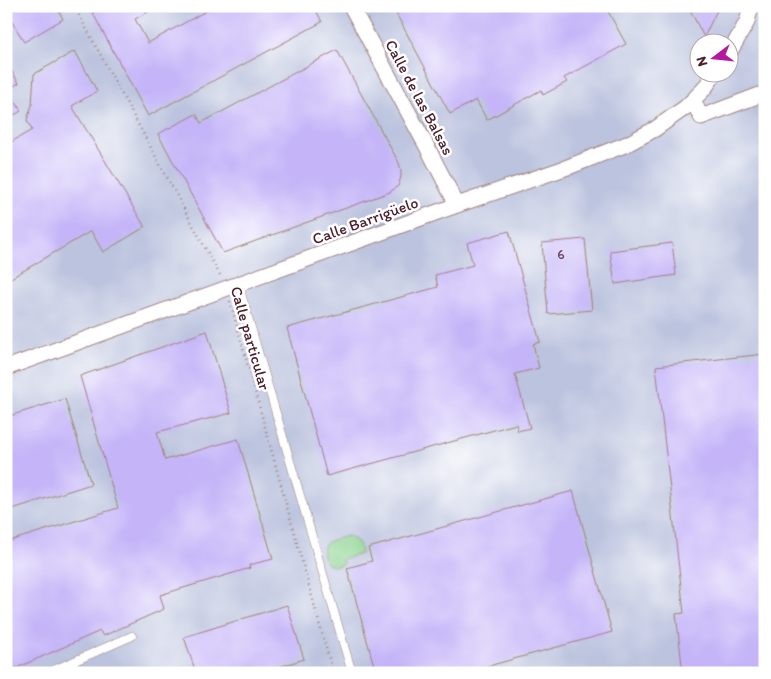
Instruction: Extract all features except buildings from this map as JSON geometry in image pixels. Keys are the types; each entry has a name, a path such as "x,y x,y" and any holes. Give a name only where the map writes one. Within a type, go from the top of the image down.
{"street":[{"name":"Calle de las Balsas","path":"352,6 457,205"},
{"path":"738,38 747,22 751,6"},
{"name":"Calle Barrigüelo","path":"6,368 457,205 568,167 627,144 656,129 686,107 709,82"},
{"path":"693,100 701,116 765,93"}],"lane":[{"path":"232,286 352,673"},
{"path":"47,673 132,636"}],"path":[{"name":"Calle particular","path":"74,6 232,286 333,673"}],"shaded area":[{"path":"6,6 765,6 765,673 6,673"}],"green space":[{"path":"347,536 358,542 361,554 342,559 343,564 335,566 327,563 323,557 325,545 330,541"}]}
